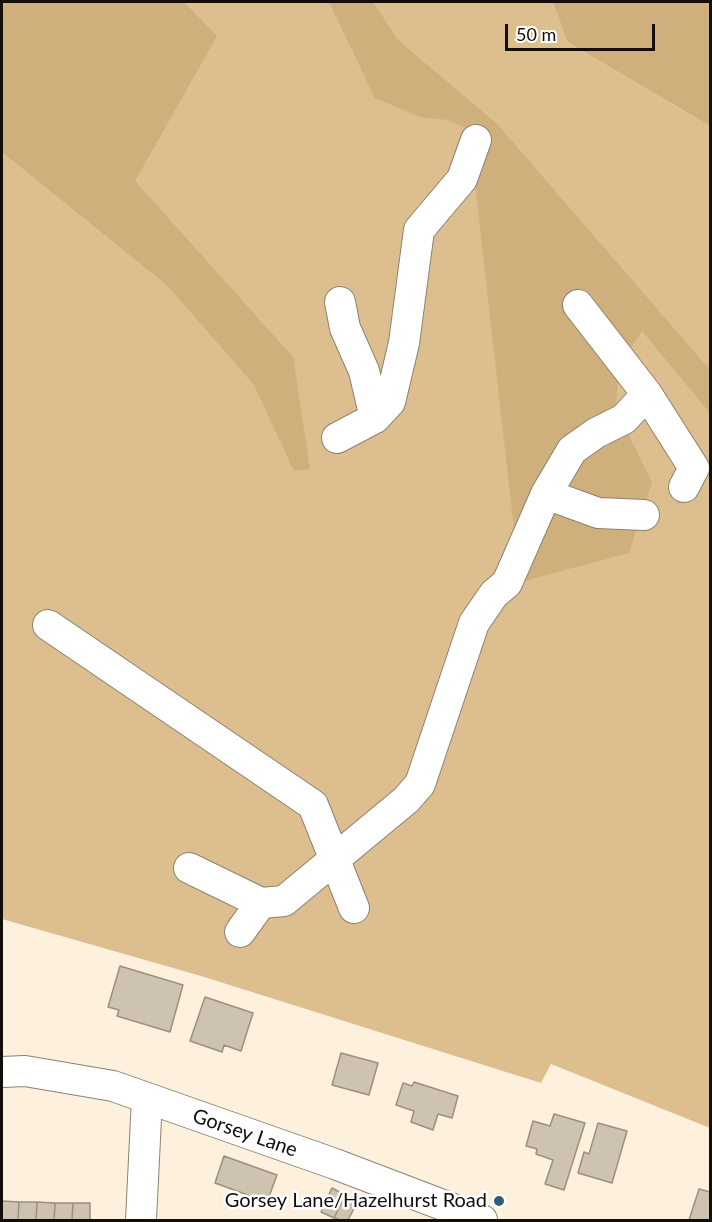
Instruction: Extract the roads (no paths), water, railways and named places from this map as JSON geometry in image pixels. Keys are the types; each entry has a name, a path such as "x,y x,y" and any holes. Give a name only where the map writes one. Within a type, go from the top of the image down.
{"street":[{"path":"337,438 375,418 390,402 404,344 419,230 462,179 476,140"},
{"path":"340,302 345,328 364,371 375,418"},
{"path":"578,305 647,394 694,468 684,486"},
{"path":"189,868 261,903 284,901 335,856 406,800 420,784 474,623 494,594 507,583 546,494 572,450 596,433 624,419 647,394"},
{"path":"546,494 598,513 644,515"},
{"path":"48,625 313,804 354,908"},
{"path":"240,932 261,903"},
{"name":"Gorsey Lane","path":"2,1072 26,1071 113,1086 335,1164 482,1221"},
{"path":"141,1221 147,1098"}],"place":[{"name":"Gorsey Lane/Hazelhurst Road","path":"499,1201"}]}
